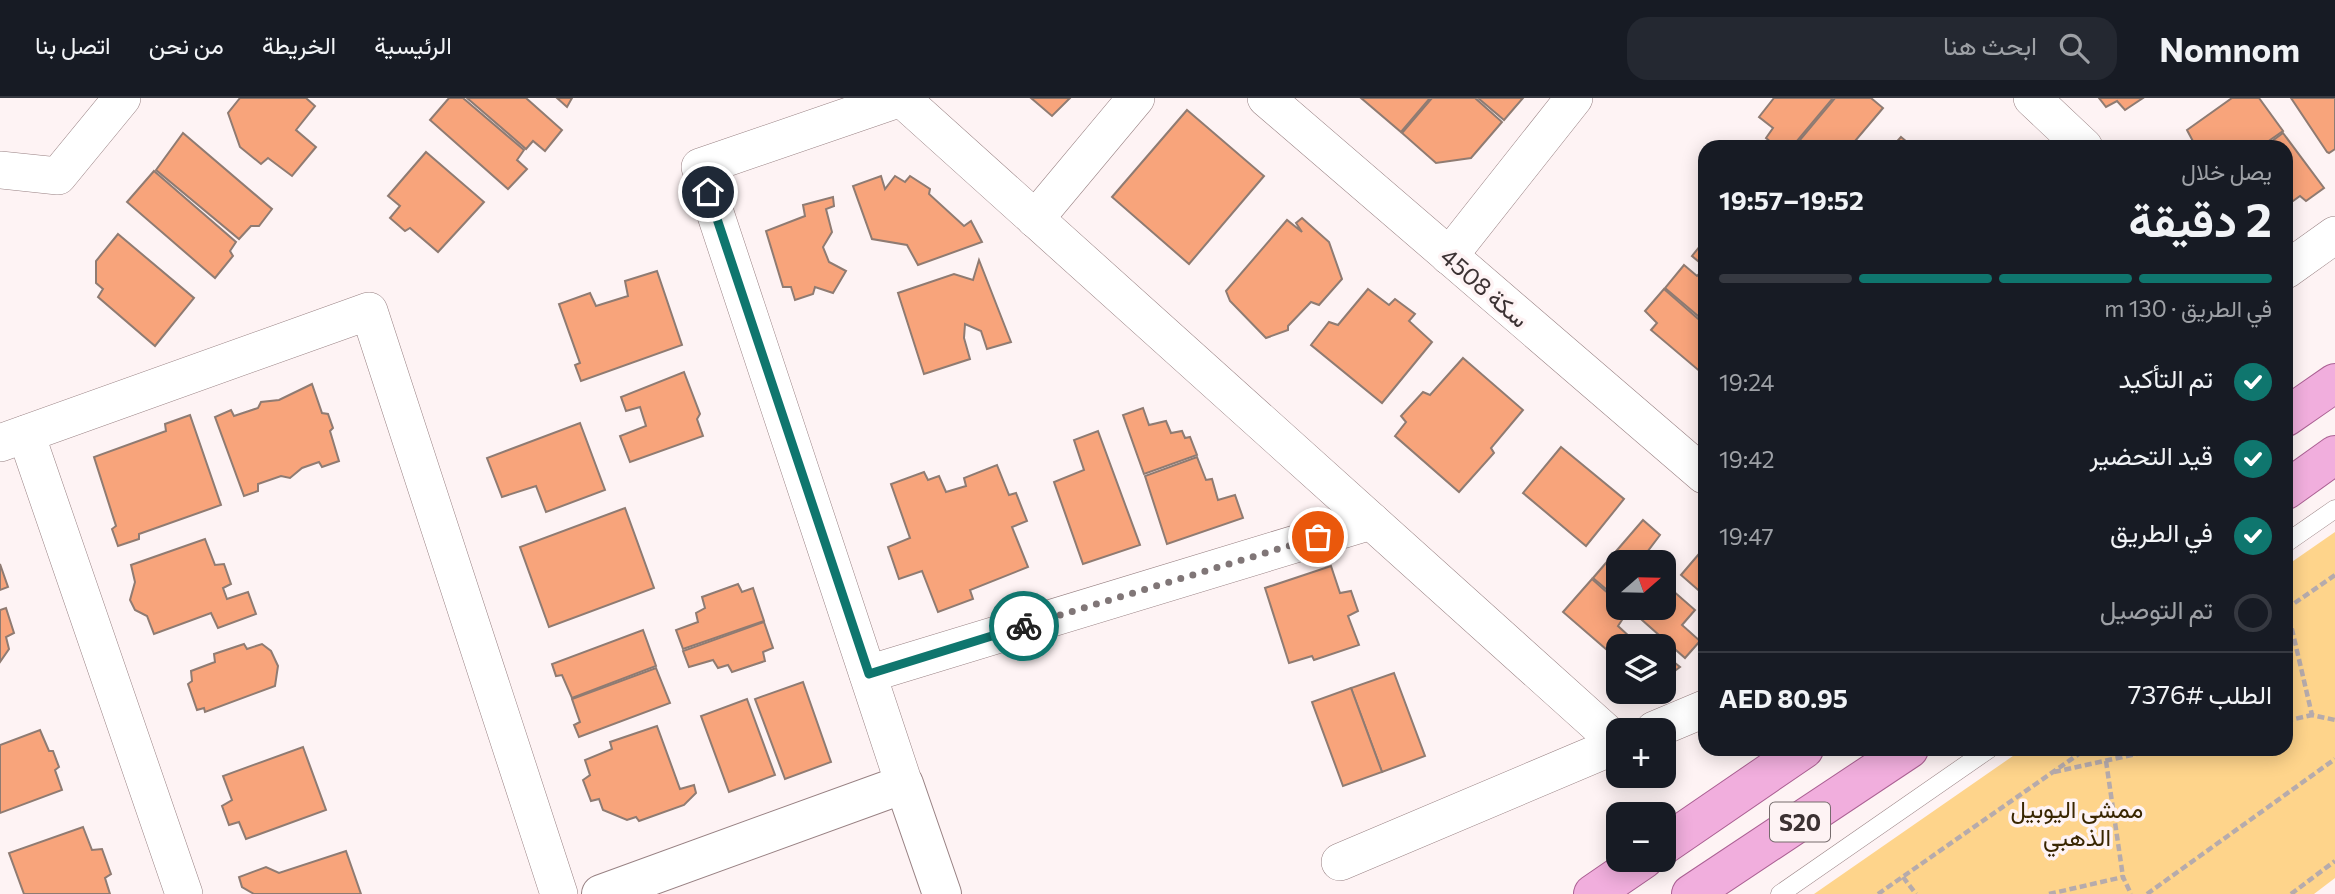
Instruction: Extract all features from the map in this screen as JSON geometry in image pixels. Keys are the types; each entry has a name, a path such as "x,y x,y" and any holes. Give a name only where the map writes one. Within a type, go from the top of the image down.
{"main road":[{"path":"2293,412 2335,383"},
{"path":"2293,485 2335,455"},
{"name":"S20","path":"1676,837 1794,756"},
{"name":"S20","path":"1691,894 1898,756"},
{"path":"1593,894 1625,872"}],"street":[{"path":"0,170 58,176 122,98"},
{"path":"942,894 699,167 901,98 1606,732"},
{"path":"1035,219 1136,98"},
{"name":"سكة 4508","path":"1266,98 1698,470"},
{"path":"1449,256 1574,98"},
{"path":"2032,98 2077,140"},
{"path":"2293,265 2335,234"},
{"path":"184,894 13,438 369,312 559,894"},
{"path":"869,674 1371,521"},
{"path":"1676,721 1698,712"},
{"path":"1340,862 1606,749"},
{"path":"601,894 904,784"}],"lane":[{"path":"2293,538 2335,509"},
{"path":"1780,894 1979,756"}],"path":[{"path":"2293,604 2335,575"},
{"path":"2293,638 2312,715"},
{"path":"2293,719 2312,715 2335,720"},
{"path":"1878,894 2076,756"},
{"path":"2052,773 2128,756"},
{"path":"2147,894 2335,758"},
{"path":"2106,761 2123,877 2131,894"},
{"path":"2291,894 2335,861"},
{"path":"1903,877 1916,894"},
{"path":"2049,894 2123,877"}],"green space":[{"name":"ممشى اليوبيل الذهبي","path":"2335,532 2335,878 2314,894 1814,894 2013,756 2293,756 2293,561"}],"building":[{"path":"240,98 306,98 315,106 296,130 316,147 292,176 268,158 261,164 240,147 228,113"},
{"path":"449,98 463,98 524,150 517,160 527,169 508,189 430,120"},
{"path":"467,98 526,98 562,130 545,151 533,141 526,149"},
{"path":"557,98 572,98 567,107"},
{"path":"1031,98 1070,98 1052,116"},
{"path":"1361,98 1430,98 1401,132"},
{"path":"1432,98 1475,98 1502,122 1471,158 1436,163 1402,133"},
{"path":"1478,98 1523,98 1504,120"},
{"path":"1774,98 1833,98 1798,140 1768,140 1766,138 1773,128 1759,117"},
{"path":"1835,98 1871,98 1883,108 1856,140 1800,140"},
{"path":"2099,98 2143,98 2125,110 2117,101 2106,107"},
{"path":"2232,98 2259,98 2283,131 2270,140 2192,140 2187,130"},
{"path":"2291,98 2335,98 2335,149 2327,152"},
{"path":"1187,110 1264,176 1189,264 1112,197"},
{"path":"183,133 272,209 259,226 251,226 239,239 156,170"},
{"path":"2283,133 2288,140 2274,140"},
{"path":"2293,146 2324,188 2306,201 2300,196 2293,201"},
{"path":"426,152 484,202 438,252 410,228 405,231 390,218 400,206 388,196"},
{"path":"154,171 236,242 230,251 233,256 215,278 127,202"},
{"path":"881,176 885,189 895,176 905,182 910,176 930,189 929,194 964,226 971,221 982,242 918,265 907,245 872,239 853,186"},
{"path":"833,197 834,206 826,209 832,232 823,247 829,262 846,271 833,293 815,287 813,294 795,300 791,287 783,287 766,231 805,216 803,205"},
{"path":"1302,218 1329,242 1342,279 1319,305 1311,302 1288,326 1288,330 1266,338 1230,301 1226,291 1287,220 1302,232 1296,223"},
{"path":"118,234 194,298 155,346 98,297 103,289 96,283 96,261"},
{"path":"1698,248 1698,261 1692,256"},
{"path":"979,260 1011,342 987,349 981,331 965,324 964,338 970,359 924,374 898,293 954,274 973,280"},
{"path":"1684,265 1698,275 1698,316 1665,288"},
{"path":"657,271 682,345 581,381 575,365 580,363 559,304 590,293 596,306 628,296 625,281"},
{"path":"1368,289 1389,305 1395,299 1415,314 1409,321 1432,342 1382,403 1311,345 1329,322 1338,325"},
{"path":"1664,289 1698,319 1698,370 1651,330 1657,323 1645,311"},
{"path":"1463,358 1523,410 1491,448 1494,453 1459,492 1395,436 1406,422 1401,416 1423,392 1430,395"},
{"path":"684,372 700,414 697,419 703,436 630,462 620,436 646,426 640,407 626,411 621,397"},
{"path":"312,384 322,413 328,414 333,428 330,431 339,461 322,467 319,462 302,468 290,478 281,476 258,484 258,491 244,496 215,417 231,410 234,416 258,408 261,402 279,400"},
{"path":"1143,408 1149,425 1166,421 1171,433 1182,431 1185,438 1190,437 1197,455 1144,474 1123,415"},
{"path":"190,415 221,505 139,534 139,539 118,546 112,529 116,526 94,457 166,431 165,424"},
{"path":"580,423 605,490 546,512 536,486 502,497 487,458"},
{"path":"1098,431 1140,545 1083,564 1054,482 1084,470 1074,440"},
{"path":"1561,447 1624,499 1586,546 1523,493"},
{"path":"1197,457 1206,480 1212,479 1218,500 1235,495 1243,518 1167,544 1145,476"},
{"path":"997,465 1009,495 1016,493 1027,521 1012,527 1028,567 970,590 973,599 938,612 922,571 899,579 888,547 910,538 891,484 924,472 928,480 939,476 946,492 966,486 964,478"},
{"path":"625,508 654,588 549,627 520,547"},
{"path":"1643,520 1660,535 1649,550 1617,550"},
{"path":"205,539 215,565 224,564 231,584 223,588 227,599 248,592 256,614 218,628 211,613 154,634 147,616 135,610 130,600 135,582 131,565"},
{"path":"1698,555 1698,590 1681,575"},
{"path":"1606,563 1606,589 1593,578"},
{"path":"0,564 8,587 0,590"},
{"path":"1331,566 1340,593 1351,591 1358,611 1348,616 1359,645 1314,660 1312,656 1289,663 1265,588"},
{"path":"1592,579 1606,591 1606,620 1622,620 1618,626 1627,634 1606,634 1606,649 1563,612"},
{"path":"738,584 742,592 753,588 764,621 683,649 676,630 698,622 696,613 705,608 702,597"},
{"path":"1676,593 1695,610 1682,625 1698,639 1698,643 1685,658 1676,650 1676,634 1658,634 1642,620 1676,620"},
{"path":"6,608 14,633 6,637 9,649 0,662 0,610"},
{"path":"764,622 773,648 763,652 765,661 732,672 728,665 718,668 713,660 689,667 683,651"},
{"path":"643,630 656,666 572,698 562,675 556,676 552,664"},
{"path":"244,644 247,649 262,644 271,651 278,666 275,686 205,712 204,708 197,710 188,684 192,681 191,671 215,662 214,654"},
{"path":"656,668 670,703 579,737 574,725 580,722 572,699"},
{"path":"1394,673 1425,756 1382,772 1351,688"},
{"path":"803,682 831,762 785,779 755,699"},
{"path":"1351,688 1382,772 1343,786 1312,702"},
{"path":"747,699 775,775 729,792 701,716"},
{"path":"657,726 680,789 694,785 696,793 684,805 639,821 636,817 627,820 603,810 599,799 591,801 583,780 590,775 585,760 612,749 610,742"},
{"path":"40,730 59,767 55,770 62,790 0,813 0,745"},
{"path":"303,747 326,810 246,839 239,822 229,825 222,806 232,800 223,776"},
{"path":"83,827 92,850 102,849 111,874 105,878 110,894 24,894 9,853"},
{"path":"346,851 361,894 254,894 242,887 239,877 266,867 279,873"}],"way so far":[{"path":"1024,626 1318,537"}],"route":[{"path":"708,192 869,674 1024,626"}]}
